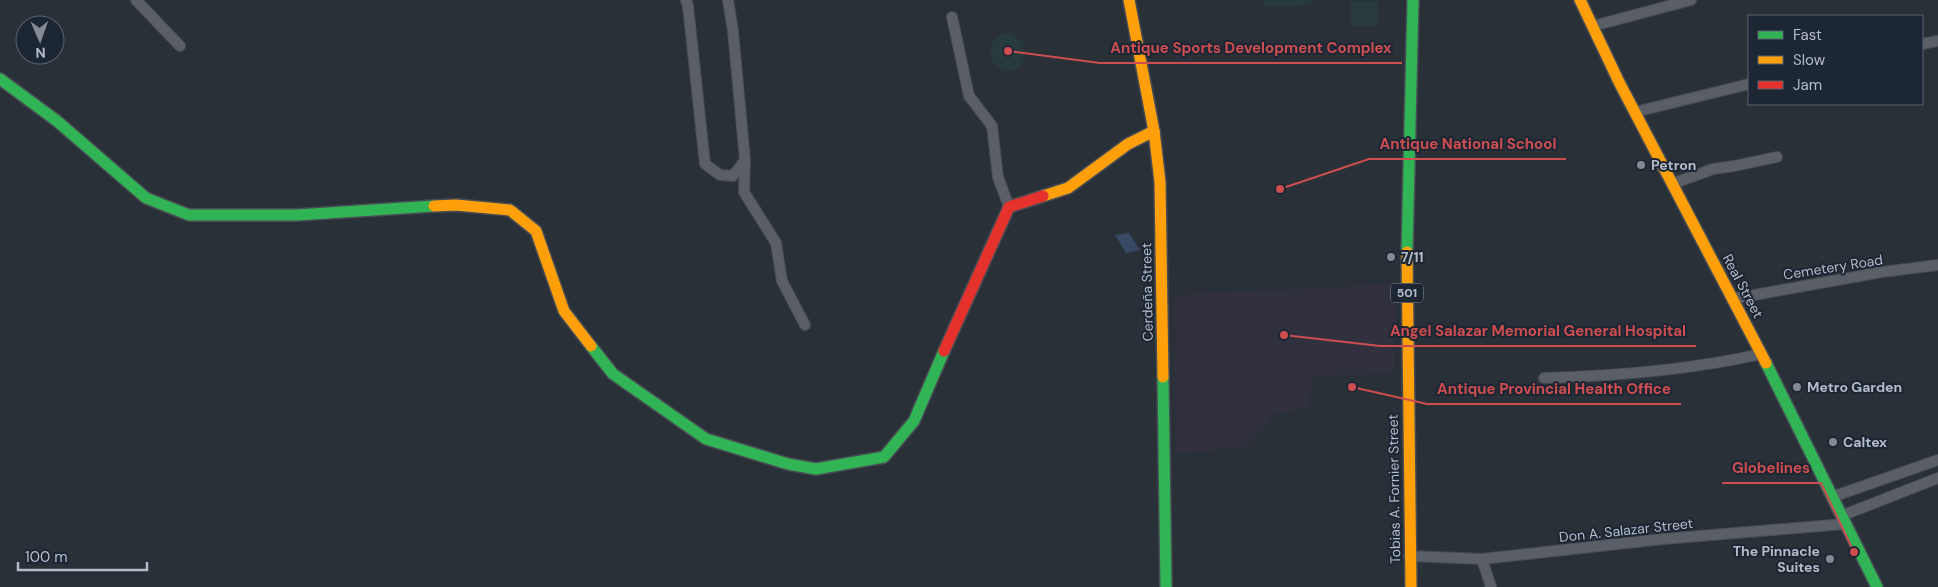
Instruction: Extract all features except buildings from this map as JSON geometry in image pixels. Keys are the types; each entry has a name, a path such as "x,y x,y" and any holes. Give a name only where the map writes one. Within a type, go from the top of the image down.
{"main road":[{"name":"Cerdeña Street","path":"1130,0 1154,131 1160,192 1166,587"},
{"name":"Tobias A. Fornier Street","path":"1411,587 1409,556 1406,274 1413,0"},
{"name":"Real Street","path":"1580,0 1635,112 1761,354 1877,587"},
{"path":"0,79 57,122 146,198 189,215 297,214 456,205 510,210 536,231 564,311 613,374 706,439 788,464 816,469 884,457 914,421 1009,207 1068,188 1128,144 1154,131"}],"street":[{"path":"136,0 180,46"},
{"path":"686,0 705,164 720,175 733,176 745,160"},
{"path":"728,0 733,31 745,160 744,192 776,243 782,281 805,325"},
{"path":"1593,26 1691,0"},
{"path":"952,17 969,96 992,126 998,177 1009,207"},
{"path":"1923,44 1938,41"},
{"path":"1635,112 1748,84"},
{"path":"1672,184 1713,169 1777,157"},
{"name":"Cemetery Road","path":"1732,299 1882,272 1938,266"},
{"path":"1544,378 1591,377 1719,363 1761,354"},
{"path":"1832,496 1938,460"},
{"name":"Don A. Salazar Street","path":"1409,556 1482,559 1843,520 1937,480"},
{"path":"1482,559 1491,587"}],"shaded area":[{"path":"1395,284 1394,374 1314,376 1309,407 1275,414 1247,447 1176,453 1174,295"}],"green space":[{"path":"1264,0 1311,0 1311,5 1264,6"},
{"path":"1351,1 1378,1 1378,26 1351,26"},
{"path":"1010,33 1023,42 1026,56 1019,68 1005,71 993,63 990,46 998,36"}],"water":[{"path":"1129,233 1140,250 1126,253 1115,235"}],"traffic: fast":[{"path":"1407,252 1413,0"},
{"path":"0,79 57,121 146,198 189,215 297,215 434,206"},
{"path":"591,346 613,374 706,439 788,464 816,469 884,457 914,421 944,351"},
{"path":"1766,363 1877,587"},
{"path":"1163,377 1166,587"}],"traffic: slow":[{"path":"1129,0 1154,131 1160,182 1163,377"},
{"path":"1580,0 1619,82 1766,363"},
{"path":"1043,196 1068,188 1128,144 1154,131"},
{"path":"434,206 456,205 510,210 536,231 564,311 591,346"},
{"path":"1407,252 1411,587"}],"traffic: jam":[{"path":"944,351 1009,207 1043,196"}],"place":[{"name":"Antique Sports Development Complex","path":"1008,51"},
{"name":"Petron","path":"1641,165"},
{"name":"Antique National School","path":"1280,189"},
{"name":"7/11","path":"1391,257"},
{"name":"Angel Salazar Memorial General Hospital","path":"1284,335"},
{"name":"Antique Provincial Health Office","path":"1352,387"},
{"name":"Metro Garden","path":"1797,387"},
{"name":"Caltex","path":"1833,442"},
{"name":"Globelines","path":"1854,552"},
{"name":"The Pinnacle Suites","path":"1830,559"}]}
